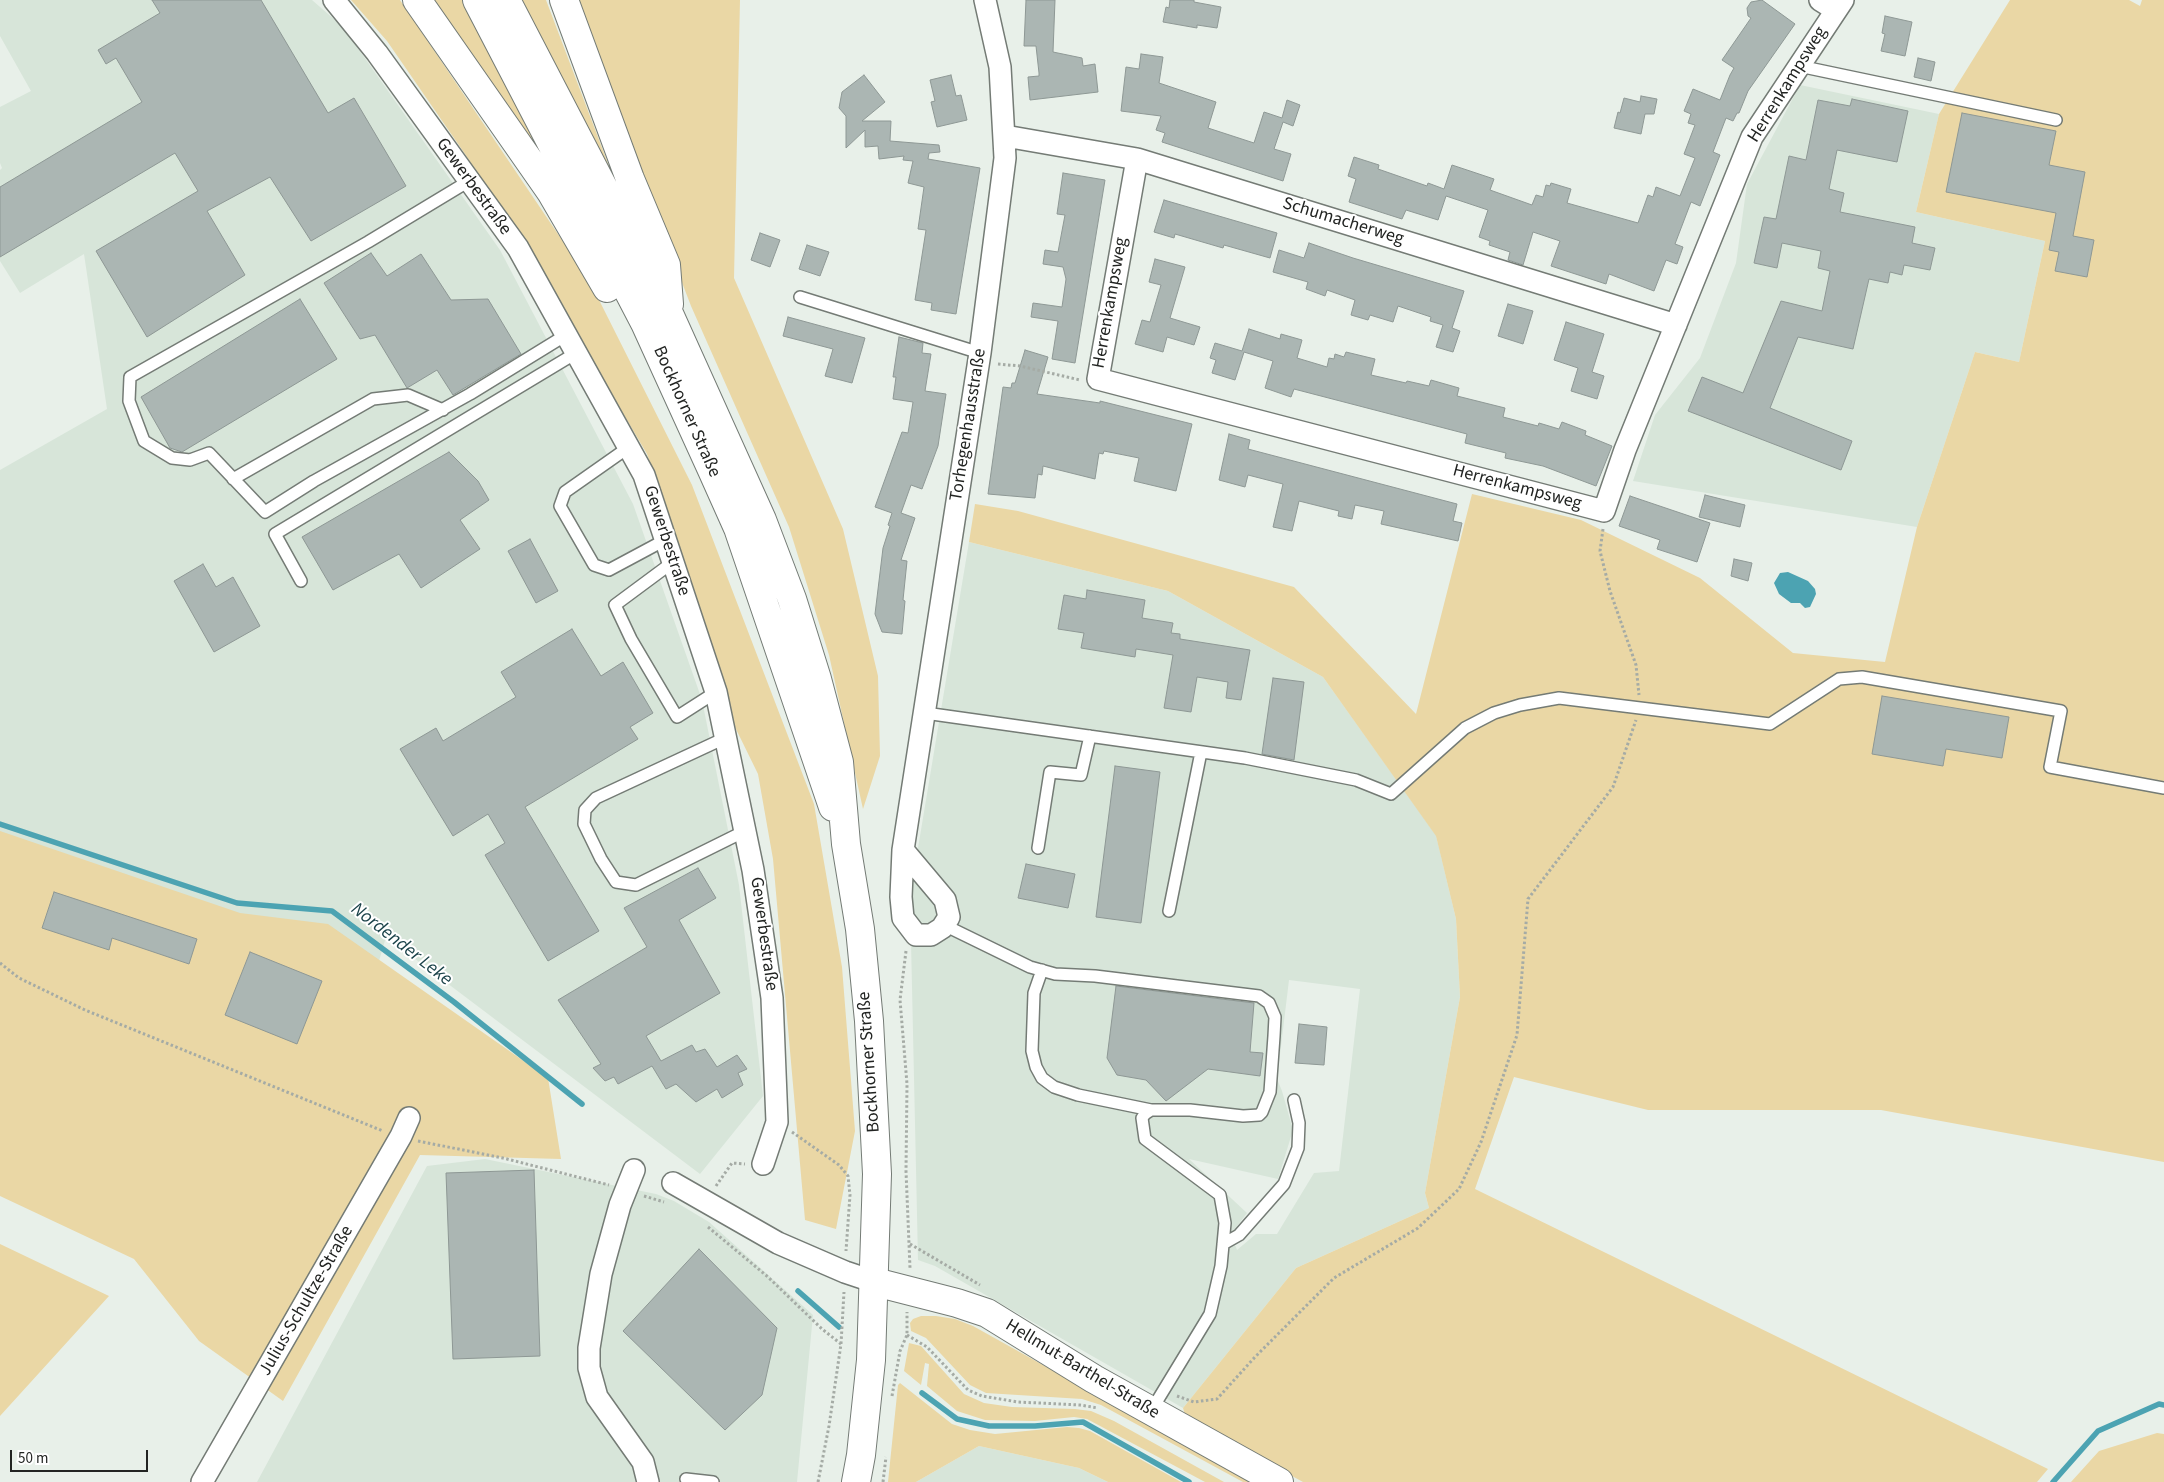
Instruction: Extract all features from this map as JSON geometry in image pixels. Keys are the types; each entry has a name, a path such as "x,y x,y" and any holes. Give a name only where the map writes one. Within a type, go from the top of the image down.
{"main road":[{"path":"417,0 551,192 617,305 657,319 666,265 630,179 564,0"},
{"name":"Bockhorner Straße","path":"477,0 657,319 762,520 792,599 817,679 839,762 846,844 860,929 870,1031 877,1174 871,1360 861,1455 856,1482"},
{"name":"Bockhorner Straße","path":"506,0 657,319"},
{"name":"Hellmut-Barthel-Straße","path":"875,1282 957,1303 987,1313 1094,1380 1157,1401 1279,1482"}],"street":[{"name":"Gewerbestraße","path":"334,0 377,53 518,248 644,475 716,692 754,870 772,998 776,1122 763,1164"},
{"name":"Torhegenhausstraße","path":"903,918 900,897 903,850 979,358 1005,158 1000,67 985,0"},
{"name":"Herrenkampsweg","path":"1137,159 1098,379 1604,510 1625,450 1752,137 1799,66 1833,3"},
{"name":"Schumacherweg","path":"1005,136 1137,159 1676,325"},
{"path":"903,850 945,900 949,917 942,928 931,935 916,935 903,918"},
{"name":"Julius-Schultze-Straße","path":"202,1482 405,1127"},
{"path":"634,1170 625,1190 601,1274 588,1348 589,1368 597,1397 643,1462 648,1482"},
{"path":"670,1193 708,1203 778,1243 845,1272 875,1282"}],"lane":[{"path":"1799,66 2056,120"},
{"path":"469,181 368,242 130,377 129,401 144,442 172,458 190,460 209,453 265,512 314,481 443,410 571,344"},
{"path":"800,296 979,358"},
{"path":"301,581 275,534 571,344"},
{"path":"233,479 373,399 408,395 443,410"},
{"path":"628,447 566,492 560,506 594,565 609,570 665,540"},
{"path":"673,562 615,605 631,639 677,717 716,692"},
{"path":"925,713 1245,758 1356,780 1392,794 1465,728 1494,713 1520,705 1559,698 1770,724 1839,680 1862,676 2061,711 2050,768 2164,788"},
{"path":"1038,848 1050,772 1082,774 1090,736"},
{"path":"725,738 596,798 585,810 584,824 601,859 616,882 636,885 745,831"},
{"path":"1169,911 1201,752"},
{"path":"944,925 1030,967 1042,970 1055,974 1095,976 1259,996 1269,1003 1275,1016 1270,1092 1262,1112 1259,1115 1243,1116 1190,1110 1151,1110 1078,1095 1054,1087 1042,1078 1036,1067 1032,1051 1034,993 1042,970"},
{"path":"1223,1244 1239,1235 1284,1184 1298,1148 1299,1123 1294,1100"},
{"path":"1151,1110 1142,1118 1145,1139 1220,1195 1225,1222 1221,1266 1210,1314 1157,1401"},
{"path":"686,1479 713,1482"}],"path":[{"path":"979,358 1086,381 1098,379"},
{"path":"1157,1401 1194,1402 1217,1399 1334,1278 1418,1228 1459,1190 1481,1142 1517,1035 1528,899 1613,787 1640,708 1636,665 1610,591 1600,551 1604,510"},
{"path":"903,918 907,939 900,1000 907,1084 906,1171 910,1244 908,1291"},
{"path":"0,963 19,978 85,1010 369,1126 405,1127 427,1143 503,1158 625,1190 670,1193"},
{"path":"776,1122 839,1165 848,1176 850,1195 841,1344 830,1426 818,1482"},
{"path":"708,1203 715,1187 732,1164 763,1164"},
{"path":"706,1225 768,1277 822,1329 841,1344"},
{"path":"910,1244 986,1288"},
{"path":"891,1405 900,1351 907,1335 928,1347 968,1390 982,1396 1018,1402 1080,1405 1105,1410"},
{"path":"883,1482 886,1453"}],"shaded area":[{"path":"0,0 312,0 343,27 500,250 633,504 702,700 739,885 763,1096 700,1174 386,937 343,1085 0,1084 0,470 107,409 84,254 20,293 0,261 0,170 2,168 0,163 0,107 31,91 0,36"},
{"path":"351,0 400,0 589,280 692,485 814,804 842,967 855,1131 836,1229 805,1220 773,859 758,774 734,725 684,560 647,454 540,273 465,154 387,41"},
{"path":"428,0 462,0 551,168"},
{"path":"521,0 546,0 615,182"},
{"path":"574,0 740,0 734,278 843,529 878,676 880,756 863,809 829,655 789,527 691,306"},
{"path":"2010,0 2129,0 2140,6 2142,0 2164,0 2164,1162 1881,1110 1648,1110 1514,1077 1475,1189 2048,1469 2037,1482 1303,1482 1186,1418 1183,1408 1296,1268 1429,1208 1425,1193 1460,997 1456,919 1436,836 1323,677 1168,591 969,542 975,504 1018,511 1294,587 1416,714 1472,494 1581,520 1700,578 1793,653 1885,662 1917,527 1975,352 2019,362 2045,241 1916,212 1939,114"},
{"path":"1800,85 1939,114 1916,212 2045,241 2019,362 1975,352 1917,527 1633,481 1655,415 1700,358 1736,263 1747,184"},
{"path":"969,542 1168,591 1323,677 1436,835 1456,919 1460,997 1425,1193 1429,1208 1296,1268 1183,1408 935,1266 918,1260 910,896","holes":["1289,980 1360,989 1339,1171 1314,1173 1277,1234 1256,1234 1237,1250 1231,1234 1247,1213 1189,1159 1278,1179 1293,1130 1277,1079"]},
{"path":"0,831 240,913 328,924 548,1078 561,1159 420,1155 283,1401 199,1341 134,1259 0,1196"},
{"path":"485,1159 656,1194 674,1201 709,1222 813,1315 797,1482 257,1482 427,1166"},
{"path":"0,1244 109,1296 0,1416"},
{"path":"921,1316 955,1319 973,1326 1253,1482 1243,1482 1101,1405 1082,1399 986,1393 970,1385 926,1338 911,1331 910,1323 913,1319"},
{"path":"909,1343 921,1346 964,1394 984,1403 1012,1407 1091,1411 1114,1421 1224,1482 1205,1482 1087,1419 1074,1417 1035,1421 985,1420 957,1411 927,1386 929,1364 925,1363 921,1385 904,1371"},
{"path":"900,1383 952,1424 970,1430 995,1434 1067,1427 1079,1428 1090,1431 1181,1482 1108,1482 1079,1468 979,1446 916,1482 888,1482 898,1385"},
{"path":"2157,1433 2164,1434 2164,1482 2071,1482 2099,1451"},
{"path":"979,1446 1079,1468 1108,1482 916,1482"}],"water":[{"path":"1788,572 1808,581 1815,589 1816,594 1810,607 1805,608 1800,603 1791,603 1779,594 1774,583 1780,573"}],"building":[{"path":"152,0 261,0 328,113 354,98 406,186 311,241 270,177 207,211 245,275 147,337 96,251 198,191 175,153 0,257 0,187 142,102 116,58 106,64 98,50 160,13"},
{"path":"1026,0 1055,0 1053,52 1082,58 1083,66 1095,64 1098,92 1030,100 1028,77 1039,76 1039,73 1036,46 1024,46"},
{"path":"1170,0 1194,0 1194,2 1221,7 1217,28 1197,25 1197,28 1163,22 1166,7 1169,8"},
{"path":"1762,0 1795,24 1748,91 1739,113 1737,113 1733,121 1726,118 1713,152 1720,155 1700,206 1691,202 1675,244 1683,247 1677,264 1666,260 1654,291 1609,274 1606,284 1551,266 1560,241 1533,232 1523,265 1508,260 1510,252 1489,245 1490,241 1479,237 1488,210 1446,196 1438,220 1406,210 1402,219 1349,202 1356,179 1348,176 1354,157 1379,165 1378,169 1427,186 1428,183 1444,189 1452,165 1494,179 1490,190 1532,205 1536,195 1543,197 1546,185 1550,186 1551,183 1571,189 1567,203 1638,223 1648,195 1653,197 1656,187 1680,196 1695,158 1684,154 1695,125 1688,123 1691,114 1684,111 1693,89 1720,100 1734,68 1722,60 1751,18 1748,16 1747,8 1751,2"},
{"path":"1885,16 1912,22 1905,56 1881,51 1885,34 1882,33"},
{"path":"1141,54 1163,57 1159,83 1216,102 1208,128 1254,143 1264,112 1282,118 1287,100 1300,105 1293,126 1283,122 1274,149 1291,154 1283,181 1162,142 1165,133 1156,130 1161,116 1121,111 1126,67 1139,69"},
{"path":"1918,58 1935,62 1931,81 1914,77"},
{"path":"864,75 885,102 862,121 891,121 890,141 939,145 940,152 929,153 928,159 980,168 956,314 931,310 932,303 915,300 926,230 918,229 924,187 908,183 913,161 903,160 904,156 879,159 878,146 865,147 865,130 846,148 846,116 839,108 842,92"},
{"path":"951,75 956,96 961,95 967,120 937,127 931,102 935,101 930,80"},
{"path":"1641,96 1657,99 1654,114 1645,114 1641,134 1614,128 1624,98 1640,102"},
{"path":"1852,99 1908,111 1897,162 1837,150 1829,189 1844,193 1840,212 1915,227 1912,243 1935,248 1930,270 1904,265 1902,275 1890,272 1888,283 1869,279 1853,349 1798,337 1770,408 1852,441 1841,470 1688,411 1702,377 1743,393 1781,301 1822,311 1830,271 1818,268 1821,251 1782,243 1777,268 1754,263 1764,217 1776,219 1789,156 1806,160 1818,100 1850,106"},
{"path":"1962,113 2056,131 2049,165 2085,172 2073,236 2094,240 2087,277 2055,271 2059,252 2049,250 2056,213 1946,192"},
{"path":"1063,173 1105,180 1075,363 1052,359 1058,321 1031,317 1033,303 1062,307 1066,279 1063,267 1043,264 1045,250 1058,252 1065,215 1057,214"},
{"path":"1164,200 1277,233 1270,258 1224,245 1223,248 1175,234 1174,238 1154,232"},
{"path":"760,233 780,240 770,267 751,260"},
{"path":"1309,243 1464,291 1452,328 1460,331 1453,352 1436,347 1443,325 1430,321 1431,317 1398,306 1393,322 1370,315 1368,320 1351,315 1355,300 1327,290 1325,296 1306,289 1308,282 1273,272 1279,250 1304,258"},
{"path":"807,245 829,252 820,276 799,269"},
{"path":"371,253 387,276 421,254 451,300 488,299 521,354 453,395 437,370 407,388 375,335 360,339 324,283"},
{"path":"1155,259 1185,267 1170,318 1200,327 1194,345 1167,337 1163,352 1135,344 1142,320 1150,322 1161,285 1149,282"},
{"path":"300,299 337,359 182,452 170,448 141,397"},
{"path":"1508,304 1533,311 1523,344 1498,336"},
{"path":"788,317 865,338 852,383 825,376 833,349 783,336"},
{"path":"1566,322 1604,334 1592,372 1604,376 1597,399 1571,391 1578,368 1554,360"},
{"path":"1249,329 1280,339 1281,334 1302,340 1297,358 1327,367 1329,358 1334,359 1335,354 1344,357 1346,352 1375,359 1371,375 1429,386 1431,380 1459,388 1457,396 1505,408 1503,417 1538,426 1539,423 1559,429 1562,422 1586,431 1585,435 1612,446 1596,486 1543,466 1505,458 1506,453 1465,443 1467,434 1294,389 1291,397 1265,388 1273,361 1244,352 1235,380 1212,373 1216,360 1210,358 1215,343 1242,351"},
{"path":"899,337 923,343 922,353 931,354 925,391 946,394 938,446 922,489 911,485 901,513 915,518 901,560 907,561 902,634 882,632 875,614 883,548 892,513 875,507 902,432 908,433 913,402 893,399 896,377 893,377"},
{"path":"1025,350 1048,357 1037,394 1100,403 1100,401 1192,424 1176,491 1134,481 1139,458 1104,451 1103,454 1099,453 1095,479 1043,466 1042,475 1038,474 1035,498 988,494 1003,387 1011,388 1012,383 1015,383"},
{"path":"1229,434 1250,440 1248,449 1457,504 1453,521 1462,523 1458,541 1381,524 1384,511 1355,505 1352,519 1338,516 1339,511 1299,501 1292,531 1273,527 1283,484 1248,475 1245,487 1219,480"},
{"path":"449,452 478,481 489,500 460,520 480,549 421,588 399,554 333,590 302,537"},
{"path":"1705,495 1745,505 1740,527 1699,517"},
{"path":"1630,496 1710,523 1697,562 1657,549 1660,540 1619,526"},
{"path":"530,539 558,591 536,603 508,551"},
{"path":"1734,559 1752,563 1748,581 1731,576"},
{"path":"203,564 216,587 233,577 260,626 214,652 174,581"},
{"path":"1087,590 1145,600 1142,618 1173,623 1171,633 1180,634 1180,639 1250,650 1241,700 1226,698 1228,682 1197,677 1191,712 1164,708 1173,655 1136,649 1135,657 1081,648 1084,633 1058,629 1064,595 1086,599"},
{"path":"572,629 601,676 623,662 653,713 630,727 638,739 525,807 599,931 548,961 485,855 505,843 488,814 453,836 400,749 436,728 443,741 516,697 501,672"},
{"path":"1273,678 1304,682 1294,760 1262,754"},
{"path":"1882,696 2009,717 2002,758 1946,749 1943,766 1872,754"},
{"path":"1115,766 1160,772 1141,923 1096,917"},
{"path":"1026,864 1075,874 1068,908 1018,898"},
{"path":"698,868 716,898 679,920 720,993 646,1036 661,1061 692,1045 696,1052 705,1049 717,1067 737,1055 747,1069 738,1073 743,1085 722,1098 717,1089 696,1102 676,1084 666,1089 652,1066 618,1084 614,1077 605,1081 593,1068 601,1064 558,1000 647,947 624,908"},
{"path":"54,892 197,939 189,964 112,938 109,950 42,928"},
{"path":"250,952 322,981 297,1044 225,1015"},
{"path":"1116,986 1254,1003 1250,1052 1263,1053 1260,1076 1208,1069 1166,1101 1146,1080 1117,1075 1107,1058"},
{"path":"1299,1024 1327,1027 1324,1065 1295,1063"},
{"path":"534,1170 540,1356 453,1359 446,1173"},
{"path":"699,1249 777,1328 762,1395 725,1430 623,1331"}],"waterway":[{"name":"Nordender Leke","path":"0,824 237,903 332,911 454,1002 582,1104"},
{"name":"Nordender Leke","path":"798,1291 839,1327"},
{"name":"Nordender Leke","path":"922,1393 957,1419 989,1426 1035,1426 1083,1422 1189,1482"},
{"name":"Nordender Leke","path":"2053,1482 2098,1431 2159,1404 2164,1405"}]}
